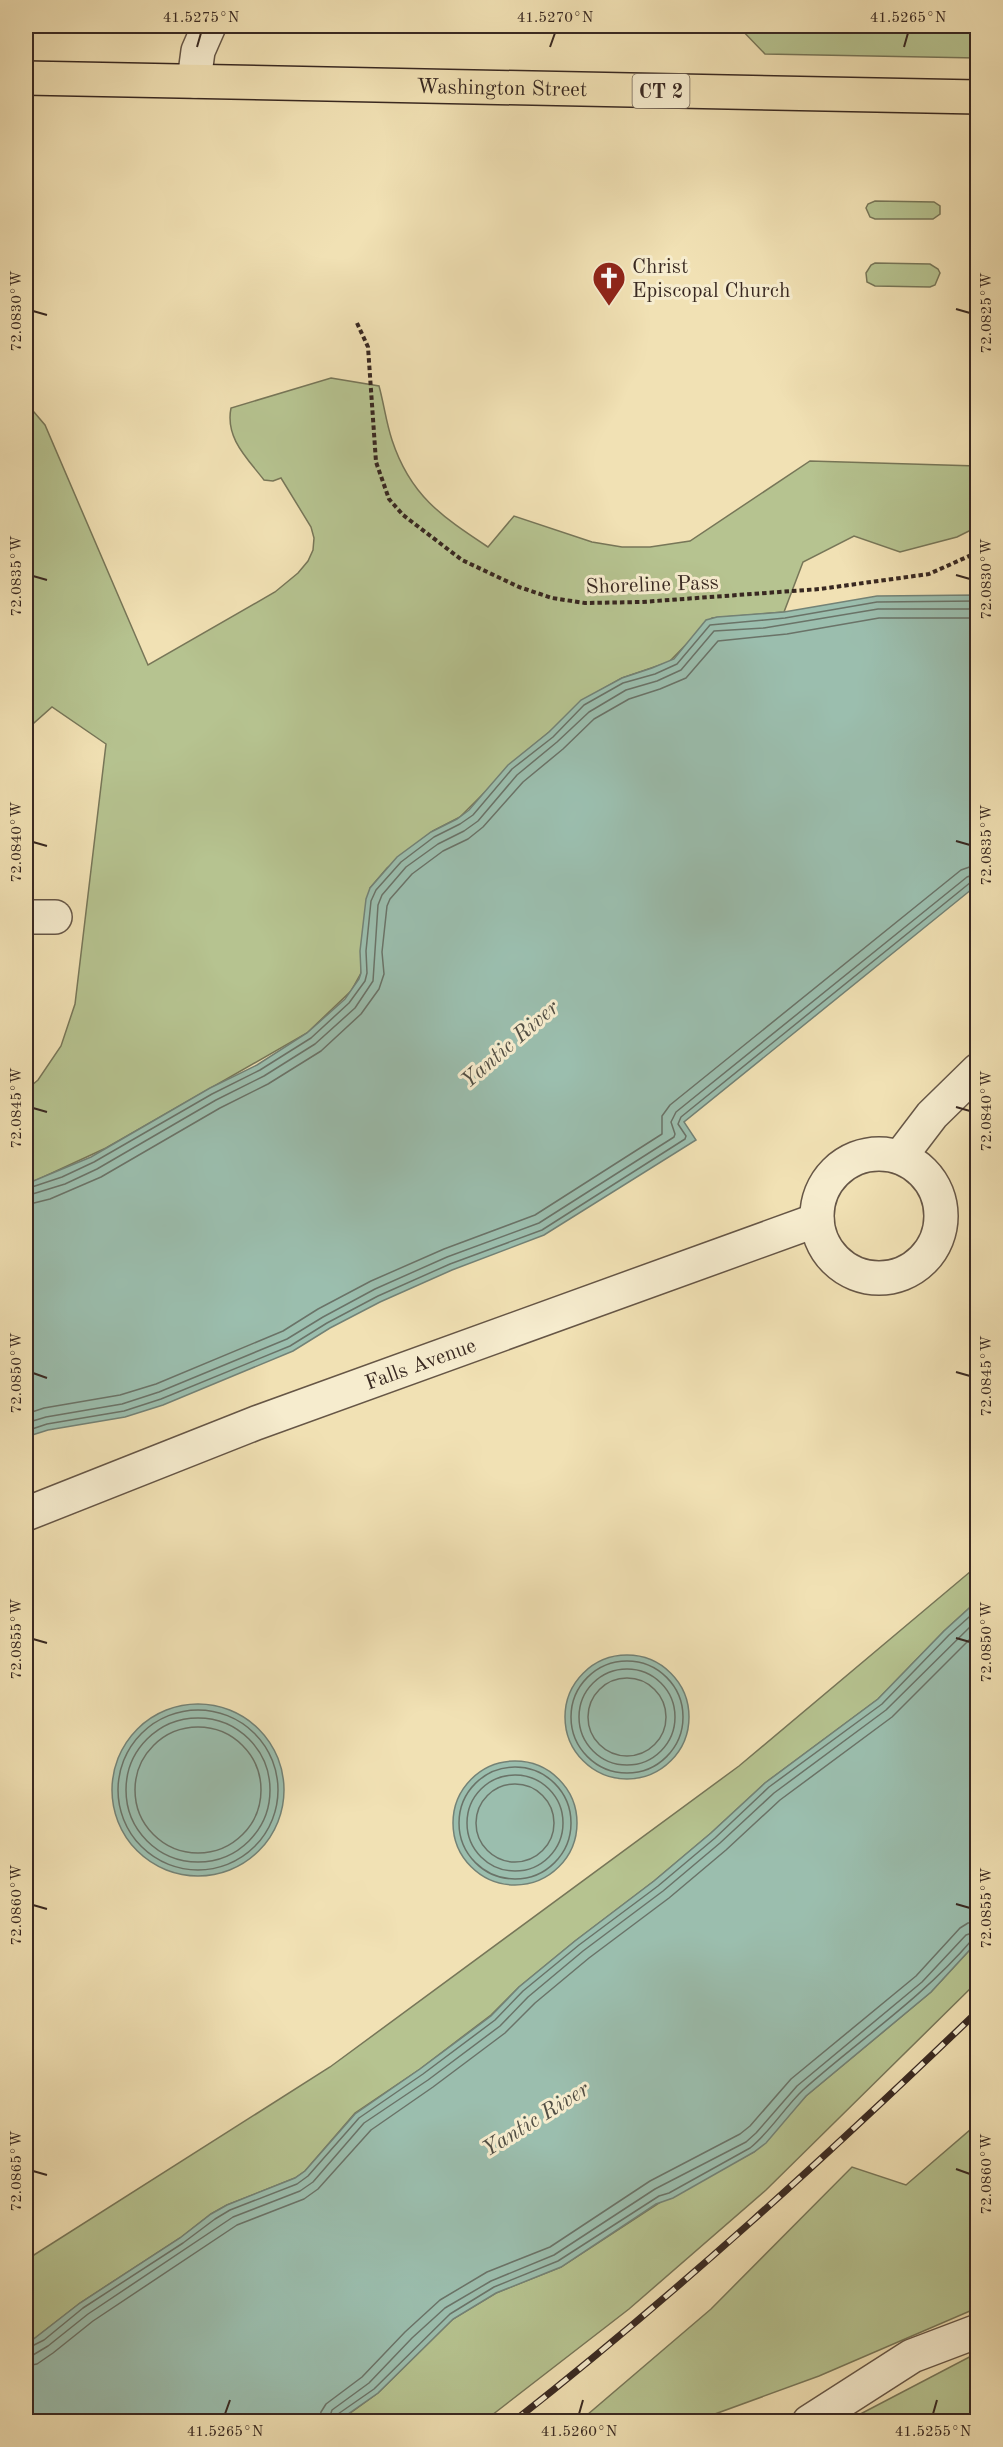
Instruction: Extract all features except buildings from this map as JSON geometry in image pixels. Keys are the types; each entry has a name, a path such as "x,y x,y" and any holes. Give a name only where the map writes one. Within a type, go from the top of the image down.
{"highway":[{"name":"Washington Street","path":"26,78 978,97"}],"street":[{"path":"194,81 198,51 209,26"},
{"path":"900,1157 932,1115 978,1070"},
{"path":"882,1154 900,1157 918,1167 931,1181 939,1200 941,1220 937,1239 927,1257 911,1270 893,1278 875,1279 858,1275 842,1267 829,1254 821,1238 817,1220 818,1203 824,1186 835,1172 865,1155 882,1154"},
{"name":"Falls Avenue","path":"26,1514 256,1423 817,1220"},
{"path":"809,2421 912,2356 978,2331"}],"path":[{"name":"Shoreline Pass","path":"357,323 368,347 376,462 389,499 403,515 462,560 519,587 552,598 585,603 642,603 820,589 929,574 978,552"}],"green space":[{"path":"738,26 977,26 977,58 765,54"},
{"path":"875,201 934,202 940,206 940,214 933,219 875,219 870,217 866,208 868,204"},
{"path":"875,263 930,264 940,273 935,285 930,287 875,286 867,282 866,273"},
{"path":"331,378 379,386 392,440 408,476 418,490 442,514 488,547 514,516 592,542 622,547 650,547 690,541 810,461 977,466 977,527 957,537 900,552 854,536 803,562 784,612 712,618 669,662 622,678 597,692 524,753 460,817 433,831 387,868 370,888 361,973 351,991 307,1033 106,1148 26,1185 26,1090 38,1080 61,1046 75,1004 106,744 52,707 26,730 26,405 45,425 148,665 275,592 298,573 308,561 313,550 314,538 311,527 281,478 273,481 264,480 239,447 231,429 231,408"},
{"path":"977,1566 977,1601 944,1631 878,1699 765,1783 654,1881 519,1987 491,2015 420,2069 355,2113 305,2171 295,2178 227,2205 211,2214 180,2238 80,2303 26,2345 26,2260 330,2067 739,1766"},
{"path":"977,1942 977,1982 766,2190 629,2309 483,2422 338,2422 378,2393 453,2319 496,2293 561,2267 662,2201 754,2152 806,2096 931,1992"},
{"path":"977,2124 977,2308 819,2376 701,2421 580,2421 711,2309 852,2167 906,2185"},
{"path":"977,2353 977,2421 847,2421"}],"water":[{"name":"Yantic River","path":"977,595 977,885 684,1122 696,1140 544,1235 452,1270 380,1302 330,1328 293,1351 163,1405 125,1417 48,1430 26,1437 26,1184 91,1157 210,1088 257,1065 307,1033 345,999 359,979 366,899 370,888 397,857 431,832 469,810 508,765 549,732 581,700 622,678 674,659 706,620 717,617 784,612 877,596"},
{"name":"Yantic River","path":"977,1601 977,1942 931,1992 806,2096 766,2143 673,2198 656,2204 561,2267 496,2293 453,2319 378,2393 338,2421 26,2421 26,2345 80,2303 180,2238 211,2214 227,2205 295,2178 305,2171 355,2114 491,2016 519,1987 654,1881 765,1783 878,1699 944,1631"},
{"path":"627,1655 651,1660 671,1673 684,1693 689,1717 684,1741 671,1761 651,1774 627,1779 603,1774 583,1761 570,1741 565,1717 570,1693 583,1673 603,1660"},
{"path":"198,1704 231,1711 259,1729 277,1757 284,1790 277,1823 259,1851 231,1869 198,1876 165,1869 137,1851 119,1823 112,1790 119,1757 137,1729 165,1711"},
{"path":"515,1761 539,1766 559,1779 572,1799 577,1823 572,1847 559,1867 539,1880 515,1885 491,1880 471,1867 458,1847 453,1823 458,1799 471,1779 491,1766"}],"railway":[{"path":"513,2422 692,2274 865,2118 978,2011"}],"place":[{"name":"Christ Episcopal Church","path":"609,307"}]}
